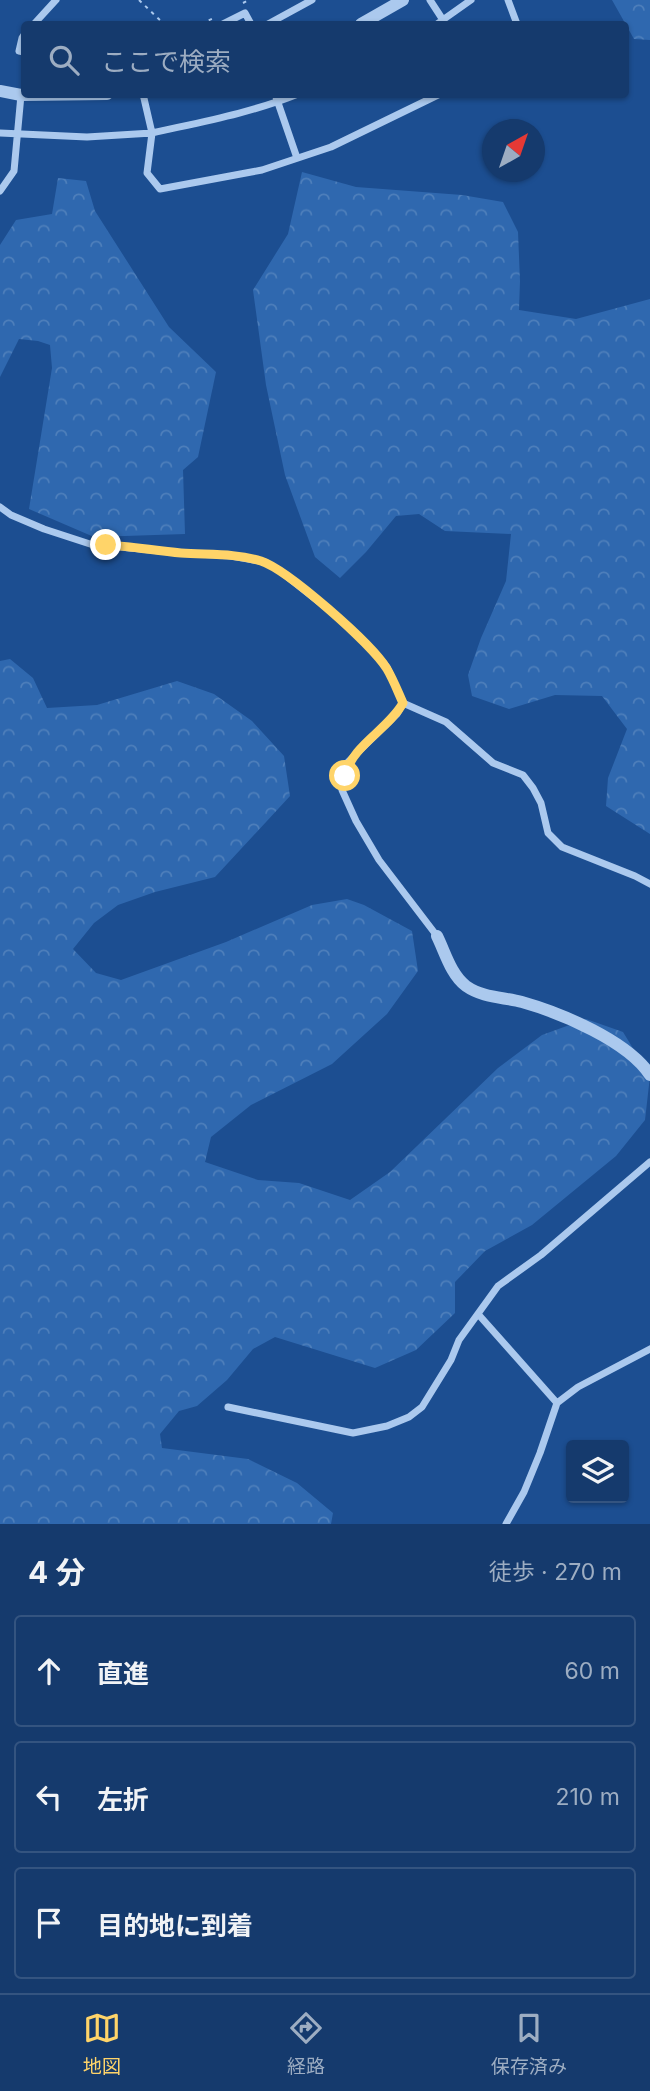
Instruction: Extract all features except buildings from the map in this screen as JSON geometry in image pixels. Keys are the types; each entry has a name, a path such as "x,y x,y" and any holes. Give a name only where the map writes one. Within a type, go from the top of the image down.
{"street":[{"path":"37,21 56,0"},
{"path":"274,21 312,0"},
{"path":"366,21 403,0"},
{"path":"430,0 440,21"},
{"path":"441,21 471,0"},
{"path":"508,0 516,21"},
{"path":"229,21 246,13 250,21"},
{"path":"0,91 21,94"},
{"path":"0,191 14,171 22,98"},
{"path":"145,98 152,132 147,173 160,189 262,170 331,147 432,98"},
{"path":"0,133 87,137 152,132 218,118 276,99 297,158"},
{"path":"0,506 44,529 90,544 231,555 265,562 329,610 366,643 387,667 403,703 446,722 494,763 523,775 541,803 548,832 562,847 650,884"},
{"path":"403,703 397,713 348,762 342,790 356,821 379,860 437,936 456,976 467,986 488,997 521,1002 590,1028 635,1056 650,1075"},
{"path":"228,1407 353,1433 387,1426 409,1417 422,1407 451,1360 459,1340 498,1286 541,1255 650,1163"},
{"path":"478,1314 557,1403"},
{"path":"506,1524 524,1492 557,1403 578,1387 650,1349"}],"path":[{"path":"139,0 161,21"}],"green space":[{"path":"612,0 650,0 650,40 634,39 629,30 629,21 624,21"},
{"path":"302,172 356,187 462,195 503,202 518,232 519,310 576,319 650,299 650,834 606,806 608,778 627,729 602,696 555,695 509,709 472,696 468,675 506,581 511,534 445,531 419,514 396,516 340,578 315,557 285,475 266,385 253,290 288,234"},
{"path":"58,178 86,181 95,211 169,327 216,372 198,457 183,470 185,534 94,537 29,509 52,368 50,345 19,339 0,377 0,245 16,220 52,214"},
{"path":"10,659 33,678 47,708 97,705 177,681 214,694 252,721 284,756 290,796 215,877 155,892 118,905 94,923 73,949 96,973 121,980 226,942 312,905 347,899 364,905 412,931 418,971 387,1014 332,1064 251,1105 211,1137 205,1162 258,1180 299,1183 350,1200 390,1172 498,1068 542,1035 586,1019 623,1032 650,1076 645,1120 616,1156 532,1225 485,1251 455,1282 455,1313 416,1350 375,1368 275,1337 253,1349 227,1380 197,1406 179,1411 160,1434 162,1448 248,1459 297,1483 333,1513 331,1524 0,1524 0,661"}],"route":[{"path":"106,545 231,555 265,562 338,617 366,643 387,667 403,703 397,713 348,762 345,776"}]}
